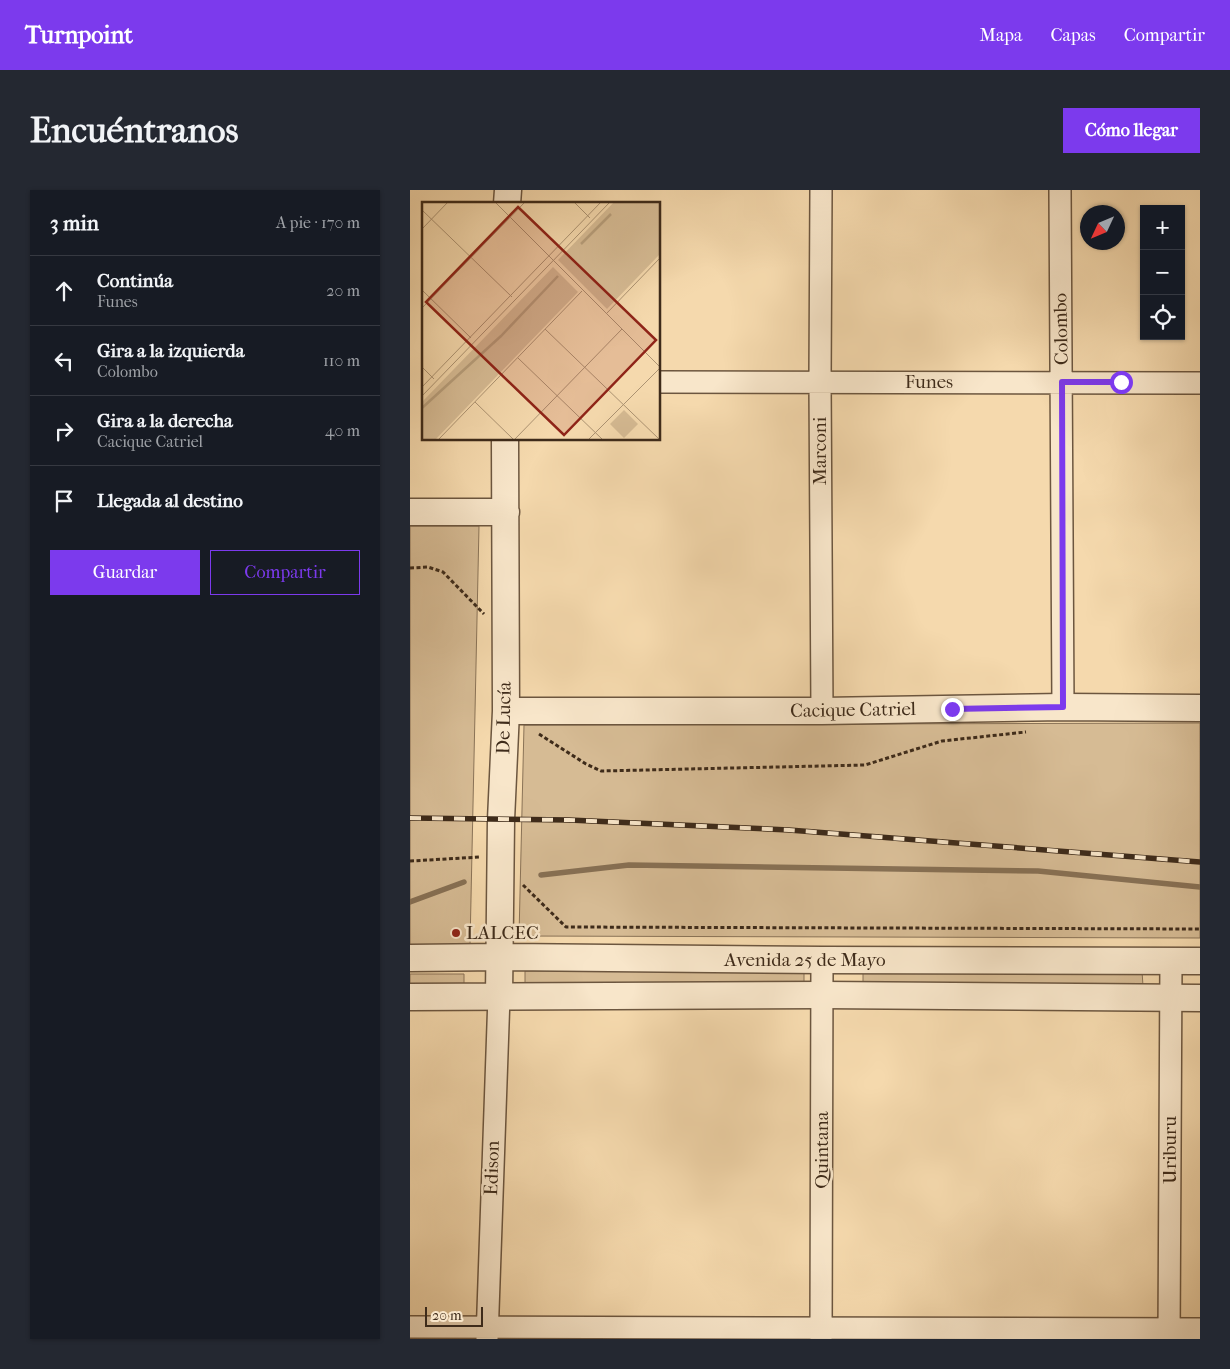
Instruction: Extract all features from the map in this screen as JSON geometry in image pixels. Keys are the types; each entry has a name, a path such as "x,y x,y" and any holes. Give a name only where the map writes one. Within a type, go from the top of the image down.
{"street":[{"name":"Marconi","path":"821,190 822,711"},
{"name":"Colombo","path":"1060,190 1063,707"},
{"name":"Funes","path":"660,382 1200,383"},
{"name":"De Lucía","path":"499,996 506,712 505,440"},
{"path":"410,512 506,512"},
{"name":"Cacique Catriel","path":"506,712 822,711 1063,707 1200,708"},
{"name":"Avenida 25 de Mayo","path":"410,958 1200,961"},
{"name":"Quintana","path":"821,1334 822,960"},
{"name":"Uriburu","path":"1169,1334 1171,961"},
{"name":"Edison","path":"487,1333 499,996"},
{"name":"Avenida 25 de Mayo","path":"410,997 822,996 1200,998"},
{"path":"410,1327 487,1333 821,1334 1169,1334 1200,1329"}],"path":[{"path":"410,568 428,567 442,572 505,636"},
{"path":"538,733 586,764 601,771 865,765 942,741 1031,731"},
{"path":"410,861 487,857 501,862 566,927 1200,930"}],"shaded area":[{"path":"410,526 479,526 470,945 410,945"},
{"path":"1200,723 1200,938 519,936 524,725"},
{"path":"804,970 804,984 525,985 525,971"},
{"path":"1142,971 1143,986 863,987 863,972"},
{"path":"410,974 464,974 464,988 410,988"}],"waterway":[{"path":"541,875 629,865 1038,871 1200,887"},
{"path":"410,902 464,882"}],"railway":[{"path":"410,818 569,820 789,830 1200,862"}],"place":[{"name":"LALCEC","path":"456,933"}],"route":[{"path":"952,709 1063,707 1062,382 1121,382"}]}
